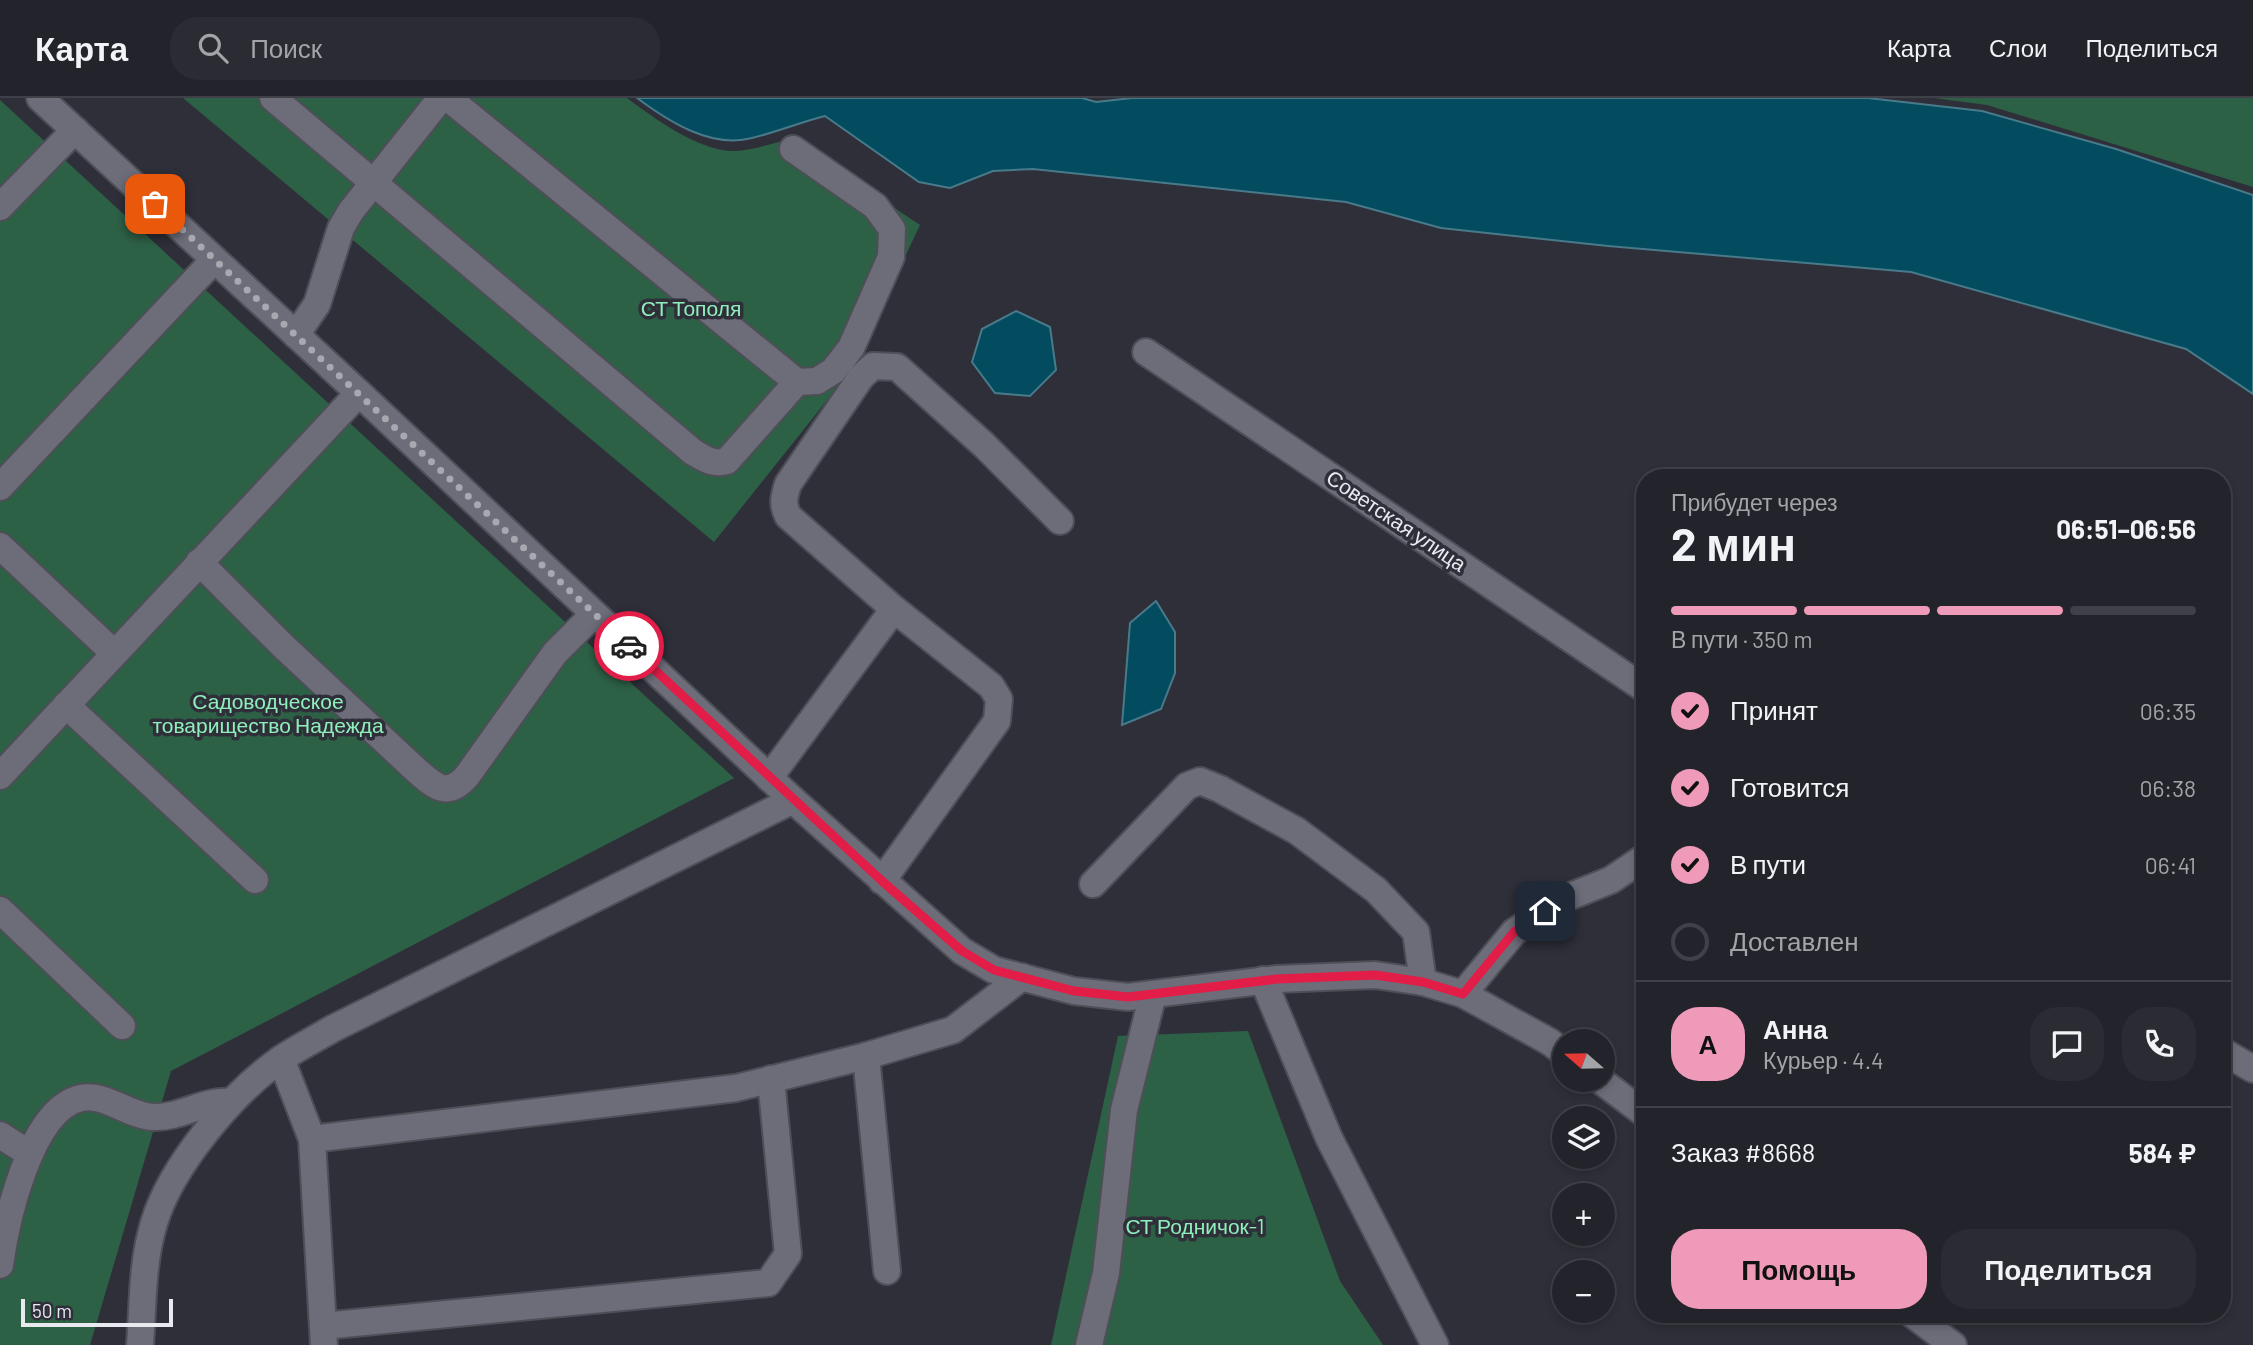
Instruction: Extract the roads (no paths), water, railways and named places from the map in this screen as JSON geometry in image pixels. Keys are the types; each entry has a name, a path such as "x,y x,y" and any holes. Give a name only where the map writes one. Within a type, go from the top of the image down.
{"street":[{"path":"40,98 769,778 962,951 994,970 1074,991 1128,997 1263,980 1375,975 1423,982 1463,994 1552,1044"},
{"path":"273,98 707,461 717,464 727,461 797,382"},
{"path":"296,335 317,304 341,228 373,181 441,98"},
{"path":"448,98 797,382 817,382 833,371 851,348 891,257 892,229 876,206 793,149"},
{"path":"0,207 75,130"},
{"path":"0,486 214,260"},
{"name":"Советская улица","path":"1146,352 1636,683"},
{"path":"882,881 997,721 999,699 991,686 894,609 788,516 783,498 788,484 861,377 873,366 897,367 984,445 1060,521"},
{"path":"0,776 359,393"},
{"path":"0,546 114,653"},
{"path":"199,562 282,645 415,769 432,784 445,789 457,787 467,776 555,653 594,614"},
{"path":"769,778 894,609"},
{"path":"66,705 255,880"},
{"path":"1093,884 1187,786 1200,782 1220,789 1297,831 1376,890 1416,932 1423,982"},
{"path":"140,1345 145,1264 155,1221 185,1163 231,1102 281,1059 345,1023 793,800"},
{"path":"1463,994 1514,932 1561,900 1611,880 1636,863"},
{"path":"0,910 122,1026"},
{"path":"312,1139 736,1088 866,1056 953,1030 1022,977"},
{"path":"1263,980 1329,1138 1435,1345"},
{"path":"1089,1345 1106,1273 1124,1110 1153,994"},
{"path":"866,1056 887,1270"},
{"path":"2231,1056 2253,1069"},
{"path":"281,1059 312,1139 323,1336 768,1283 788,1254 771,1079"},
{"path":"1615,1091 1636,1107"},
{"path":"0,1265 9,1217 30,1154 45,1125 58,1110 81,1098 102,1100 136,1115 173,1117 207,1105 231,1102"},
{"path":"0,1135 30,1154"},
{"path":"1924,1323 1953,1345"}],"water":[{"path":"637,98 1082,98 1096,102 1132,98 1868,98 1982,111 2116,149 2253,195 2253,394 2186,349 1911,272 1608,246 1441,228 1346,202 1033,169 993,171 950,188 919,182 825,116 752,138 721,140 676,124"},
{"path":"1016,311 1050,327 1056,370 1030,396 995,393 972,362 982,329"},
{"path":"1156,601 1175,632 1175,673 1161,709 1122,725 1130,623"}],"park label":[{"name":"СТ Тополя","path":"691,309"},
{"name":"Садоводческое товарищество Надежда","path":"268,714"},
{"name":"СТ Родничок-1","path":"1195,1227"}]}
